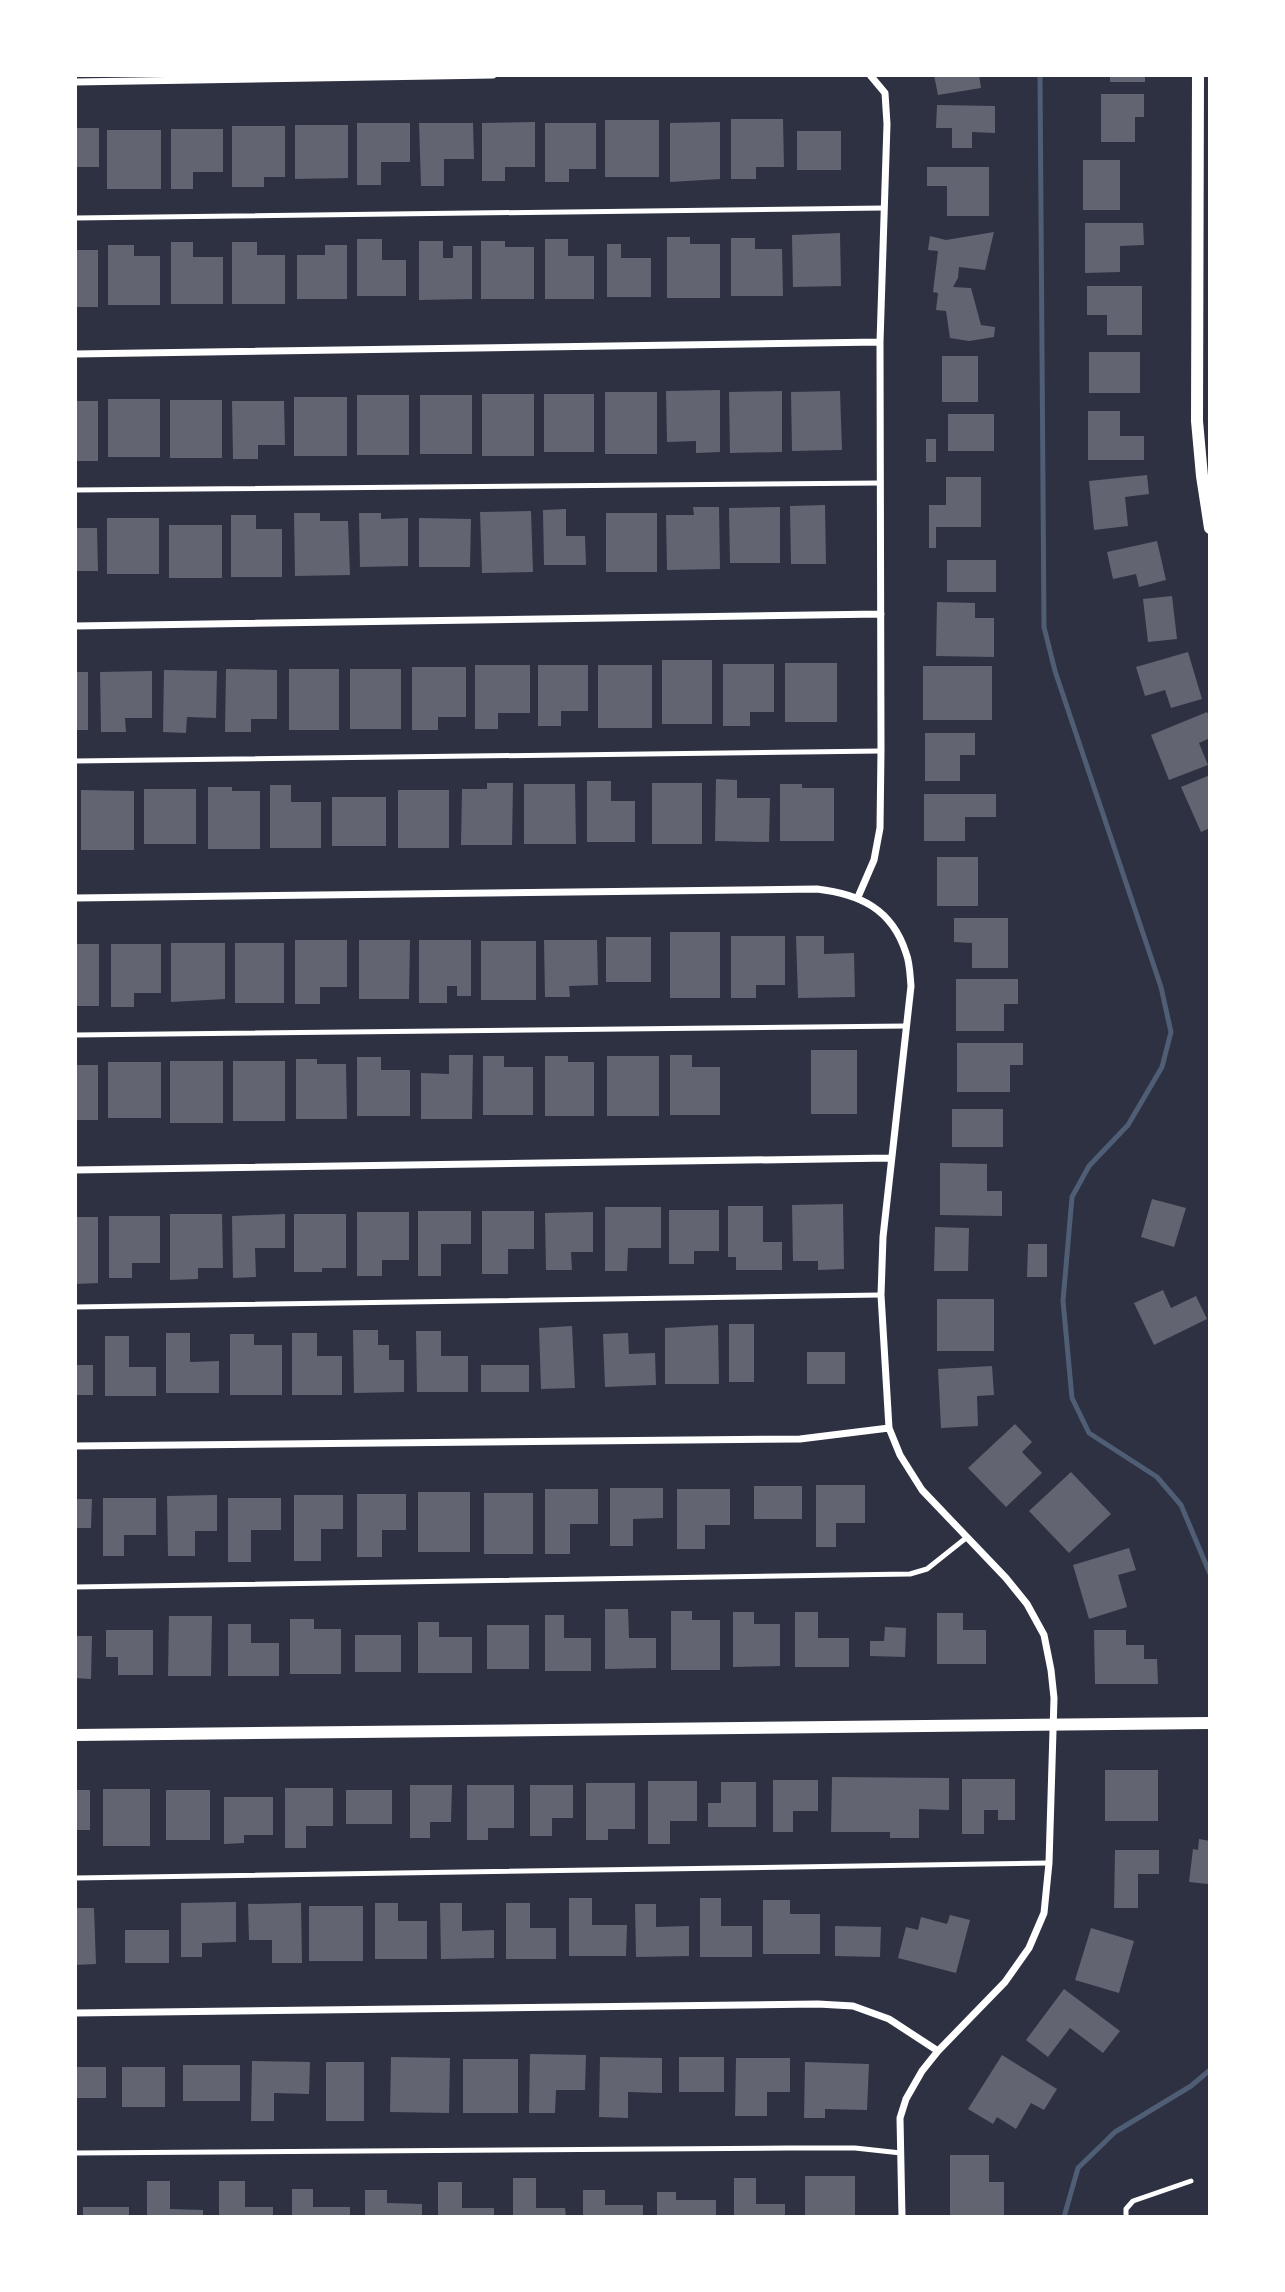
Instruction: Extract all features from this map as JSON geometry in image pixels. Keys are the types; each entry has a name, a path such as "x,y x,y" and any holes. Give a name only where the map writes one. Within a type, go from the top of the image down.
{"street":[{"path":"75,82 493,75"},
{"path":"858,897 874,860 880,828 880,342 885,93 870,75"},
{"path":"1198,75 1204,178 1197,390 1210,528"},
{"path":"75,354 880,342"},
{"path":"75,626 881,614"},
{"path":"75,898 817,889 858,897 879,912 895,931 907,954 911,986 883,1237 881,1295 889,1427 900,1455 922,1490 1006,1578 1027,1604 1044,1635 1051,1670 1053,1725 1049,1863 1044,1913 1029,1948 1005,1982 938,2051 922,2071 906,2099 900,2118 902,2217"},
{"path":"75,1170 890,1158"},
{"path":"75,1446 800,1439 889,1427"},
{"path":"75,1735 1210,1723"},
{"path":"75,2013 818,2004 853,2006 889,2019 938,2051"}],"lane":[{"path":"75,218 884,208"},
{"path":"75,490 881,483"},
{"path":"75,761 881,751"},
{"path":"75,1035 907,1026"},
{"path":"75,1307 881,1295"},
{"path":"75,1587 910,1574 927,1569 966,1538"},
{"path":"75,1878 1049,1863"},
{"path":"75,2153 776,2148 855,2148 901,2153"},
{"path":"1126,2217 1126,2210 1133,2201 1191,2182"}],"building":[{"path":"934,75 979,75 981,88 938,95"},
{"path":"1110,75 1145,75 1145,82 1110,82"},
{"path":"1101,94 1144,94 1144,117 1135,117 1135,142 1101,142"},
{"path":"937,105 995,106 995,133 972,132 972,148 952,148 952,128 936,128"},
{"path":"731,119 783,119 784,167 756,167 756,179 731,179"},
{"path":"605,120 659,120 659,177 605,177"},
{"path":"535,122 535,167 505,167 505,181 482,181 482,123"},
{"path":"720,122 720,179 670,182 670,123"},
{"path":"357,123 410,123 410,162 381,162 381,185 357,185"},
{"path":"419,123 473,123 474,159 444,159 444,186 421,186"},
{"path":"545,123 596,123 596,169 569,169 569,182 545,182"},
{"path":"295,125 348,125 348,178 295,179"},
{"path":"232,126 285,126 285,177 264,177 264,187 232,187"},
{"path":"75,128 99,128 99,167 75,167"},
{"path":"171,129 223,129 223,172 193,172 193,189 171,189"},
{"path":"107,130 161,130 161,189 107,189"},
{"path":"797,131 841,131 841,170 797,170"},
{"path":"1083,160 1120,160 1120,210 1083,210"},
{"path":"927,167 989,167 989,216 947,216 947,186 927,186"},
{"path":"1085,223 1143,223 1144,245 1120,246 1120,272 1085,273"},
{"path":"994,232 985,270 959,267 958,278 953,287 971,288 981,325 995,327 994,337 969,341 950,338 946,311 936,310 938,293 933,292 938,251 928,250 930,236 946,240"},
{"path":"840,233 841,286 793,287 792,235"},
{"path":"667,237 690,237 690,244 720,244 720,298 667,298"},
{"path":"731,238 755,238 755,249 782,249 783,296 731,296"},
{"path":"357,239 382,239 382,260 406,260 406,296 357,296"},
{"path":"545,239 568,239 568,256 594,256 594,299 545,299"},
{"path":"419,241 443,241 443,258 453,258 453,246 472,246 472,299 419,300"},
{"path":"481,241 505,241 505,247 534,247 534,299 481,299"},
{"path":"171,242 193,242 193,257 223,257 223,304 171,304"},
{"path":"232,242 257,242 257,255 285,255 285,304 232,304"},
{"path":"607,244 621,244 621,258 651,258 651,297 607,297"},
{"path":"108,245 134,245 134,256 160,256 160,305 108,305"},
{"path":"325,245 347,245 347,299 297,299 297,255 325,255"},
{"path":"75,250 98,250 98,307 75,307"},
{"path":"1087,286 1142,286 1142,335 1107,335 1107,315 1087,315"},
{"path":"1089,352 1140,352 1140,393 1089,393"},
{"path":"942,356 978,356 978,402 942,402"},
{"path":"720,390 720,452 696,453 696,441 667,442 666,391"},
{"path":"782,391 782,452 730,453 729,392"},
{"path":"840,391 842,450 792,451 791,392"},
{"path":"605,392 657,392 657,454 605,454"},
{"path":"482,394 534,394 534,456 482,456"},
{"path":"544,394 594,394 594,452 544,452"},
{"path":"357,395 409,395 409,455 357,455"},
{"path":"420,395 472,395 472,454 420,454"},
{"path":"294,397 347,397 347,456 294,456"},
{"path":"108,399 160,399 160,457 108,457"},
{"path":"170,400 222,400 222,458 170,458"},
{"path":"75,401 98,401 98,461 75,461"},
{"path":"232,401 284,401 285,445 258,445 258,459 233,459"},
{"path":"1088,411 1120,411 1120,436 1144,436 1144,460 1088,460"},
{"path":"948,414 994,414 994,451 948,451"},
{"path":"926,439 936,439 936,462 926,462"},
{"path":"1147,475 1149,494 1125,497 1128,526 1094,530 1089,481"},
{"path":"946,477 981,477 981,527 936,527 936,548 929,548 929,505 946,505"},
{"path":"825,505 826,564 791,564 790,506"},
{"path":"693,507 719,507 720,569 667,570 666,515 694,515"},
{"path":"780,507 780,563 730,563 729,508"},
{"path":"566,509 566,536 585,536 586,565 544,565 543,510"},
{"path":"531,511 533,572 482,573 480,512"},
{"path":"294,513 320,513 320,521 348,521 350,575 295,576"},
{"path":"359,513 381,513 381,519 408,518 408,566 360,567"},
{"path":"606,513 657,513 657,572 606,572"},
{"path":"231,515 256,515 256,529 282,529 282,577 231,577"},
{"path":"107,518 159,518 159,574 107,574"},
{"path":"419,518 471,519 470,567 419,567"},
{"path":"169,525 222,525 222,578 169,578"},
{"path":"75,528 97,528 98,571 75,571"},
{"path":"1157,541 1166,580 1139,587 1136,574 1113,579 1107,552"},
{"path":"947,560 996,560 996,592 947,592"},
{"path":"1172,596 1177,639 1148,642 1143,599"},
{"path":"937,602 975,603 975,618 994,618 994,657 936,656"},
{"path":"1188,652 1202,699 1171,708 1165,690 1145,696 1136,667"},
{"path":"662,660 712,660 712,724 662,724"},
{"path":"785,663 837,663 837,722 785,722"},
{"path":"723,664 774,664 774,712 750,712 750,726 723,726"},
{"path":"475,665 530,665 530,713 498,713 498,729 475,729"},
{"path":"538,665 588,665 588,711 561,711 561,726 538,726"},
{"path":"598,665 652,665 652,728 598,728"},
{"path":"923,666 992,666 992,720 923,720"},
{"path":"412,667 466,667 466,717 438,717 438,730 412,730"},
{"path":"226,669 277,670 277,719 251,719 251,732 225,732"},
{"path":"289,669 339,669 339,730 289,730"},
{"path":"350,669 401,669 401,729 350,729"},
{"path":"164,670 217,671 216,718 187,717 186,733 163,732"},
{"path":"152,671 152,718 125,718 126,732 101,732 100,672"},
{"path":"75,672 88,672 88,730 75,730"},
{"path":"1207,712 1210,718 1210,738 1199,743 1208,765 1169,780 1151,735"},
{"path":"925,733 975,733 975,755 960,755 960,781 925,781"},
{"path":"1210,775 1210,828 1201,832 1181,787"},
{"path":"716,779 737,780 737,798 770,798 769,842 715,841"},
{"path":"587,781 611,781 611,801 635,801 635,842 587,842"},
{"path":"487,783 513,783 512,845 461,845 462,789 487,789"},
{"path":"652,783 702,783 702,844 652,844"},
{"path":"524,784 575,784 576,844 524,844"},
{"path":"780,784 802,784 802,788 834,788 834,841 780,841"},
{"path":"270,785 291,785 291,802 321,802 321,848 270,848"},
{"path":"208,787 232,787 232,791 260,791 260,849 208,849"},
{"path":"144,789 196,789 196,844 144,844"},
{"path":"81,790 134,791 134,850 81,850"},
{"path":"398,790 449,790 449,848 398,848"},
{"path":"924,794 996,794 996,817 965,817 965,841 924,841"},
{"path":"332,797 386,797 386,846 332,846"},
{"path":"937,857 978,857 978,906 937,906"},
{"path":"954,918 1008,918 1008,968 972,968 972,943 954,942"},
{"path":"670,932 720,932 720,998 670,998"},
{"path":"731,936 785,936 785,985 756,985 756,998 731,998"},
{"path":"796,936 824,936 824,954 854,953 855,997 798,998"},
{"path":"606,937 651,937 651,982 606,982"},
{"path":"295,940 347,940 347,987 320,987 320,1004 295,1004"},
{"path":"359,940 410,940 409,999 359,999"},
{"path":"419,940 471,940 471,996 457,996 457,986 447,986 447,1003 419,1003"},
{"path":"544,940 597,940 598,985 569,986 570,997 545,997"},
{"path":"481,941 536,941 536,1000 481,1000"},
{"path":"171,943 225,943 225,999 171,1002"},
{"path":"235,943 284,943 284,1003 235,1003"},
{"path":"75,944 99,944 99,1006 75,1006"},
{"path":"111,944 161,944 161,993 134,993 134,1007 111,1007"},
{"path":"956,979 1018,979 1018,1004 1004,1004 1004,1031 956,1031"},
{"path":"957,1043 1023,1043 1023,1065 1010,1065 1010,1092 957,1092"},
{"path":"811,1050 857,1050 857,1114 811,1114"},
{"path":"449,1055 473,1055 472,1119 421,1119 421,1073 449,1074"},
{"path":"670,1055 692,1055 692,1067 720,1067 720,1115 670,1115"},
{"path":"483,1056 504,1056 504,1067 533,1067 533,1115 483,1115"},
{"path":"545,1056 568,1056 568,1062 594,1062 594,1116 545,1116"},
{"path":"607,1056 659,1056 659,1116 607,1116"},
{"path":"357,1057 381,1057 381,1070 410,1070 410,1116 357,1116"},
{"path":"296,1059 317,1059 317,1064 346,1064 347,1119 296,1119"},
{"path":"170,1061 223,1061 223,1123 170,1123"},
{"path":"233,1061 285,1061 285,1121 233,1121"},
{"path":"108,1062 161,1062 161,1118 108,1118"},
{"path":"75,1065 98,1065 98,1120 75,1120"},
{"path":"952,1109 1003,1109 1003,1147 952,1147"},
{"path":"940,1163 987,1164 987,1191 1002,1191 1002,1216 940,1215"},
{"path":"1152,1199 1186,1208 1174,1247 1141,1237"},
{"path":"843,1204 844,1269 818,1270 818,1261 793,1261 792,1205"},
{"path":"728,1206 763,1206 763,1242 782,1242 782,1270 736,1270 736,1257 728,1257"},
{"path":"605,1207 661,1207 661,1248 628,1248 627,1271 605,1271"},
{"path":"669,1210 719,1210 719,1251 694,1251 694,1264 669,1264"},
{"path":"418,1211 471,1211 471,1244 441,1244 441,1276 418,1276"},
{"path":"482,1211 534,1211 534,1249 508,1249 508,1274 482,1274"},
{"path":"357,1212 409,1212 409,1260 382,1260 382,1276 357,1276"},
{"path":"593,1212 593,1252 571,1252 572,1270 546,1270 545,1213"},
{"path":"170,1214 222,1214 223,1268 198,1268 198,1279 170,1280"},
{"path":"285,1214 285,1248 255,1248 256,1277 233,1278 232,1216"},
{"path":"294,1214 346,1214 346,1268 322,1268 322,1272 294,1272"},
{"path":"109,1216 160,1216 160,1263 132,1263 132,1278 109,1278"},
{"path":"75,1217 98,1217 98,1283 75,1284"},
{"path":"935,1227 969,1228 968,1271 934,1271"},
{"path":"1028,1244 1047,1244 1047,1277 1027,1277"},
{"path":"1163,1290 1171,1308 1196,1296 1207,1319 1154,1345 1134,1303"},
{"path":"937,1299 994,1299 994,1351 937,1351"},
{"path":"729,1324 754,1324 754,1382 729,1382"},
{"path":"718,1325 719,1384 665,1384 665,1328"},
{"path":"572,1326 575,1388 541,1389 539,1328"},
{"path":"353,1330 378,1330 378,1345 389,1345 389,1360 404,1360 404,1392 354,1393"},
{"path":"416,1331 441,1331 441,1356 468,1356 468,1392 417,1392"},
{"path":"166,1333 190,1333 190,1362 219,1361 219,1393 166,1393"},
{"path":"292,1333 317,1333 317,1356 342,1356 342,1395 292,1395"},
{"path":"628,1333 629,1354 655,1353 656,1385 605,1387 603,1334"},
{"path":"230,1334 254,1334 254,1345 282,1345 282,1395 230,1395"},
{"path":"105,1336 129,1336 129,1367 156,1367 156,1396 105,1396"},
{"path":"807,1352 845,1352 845,1384 807,1384"},
{"path":"75,1365 93,1365 93,1395 75,1395"},
{"path":"481,1365 529,1365 529,1392 481,1392"},
{"path":"992,1366 994,1395 977,1396 978,1426 941,1428 938,1369"},
{"path":"1015,1424 1032,1442 1022,1452 1042,1473 1006,1507 968,1468"},
{"path":"1071,1472 1111,1514 1069,1553 1029,1511"},
{"path":"816,1485 865,1485 865,1523 836,1523 836,1547 816,1547"},
{"path":"754,1486 802,1486 802,1519 754,1519"},
{"path":"610,1488 663,1488 663,1518 633,1519 633,1546 610,1546"},
{"path":"545,1489 598,1489 598,1524 570,1524 570,1554 545,1554"},
{"path":"677,1489 730,1489 730,1525 705,1525 705,1549 677,1549"},
{"path":"418,1492 470,1492 470,1552 418,1552"},
{"path":"484,1493 533,1493 533,1554 484,1554"},
{"path":"357,1494 406,1494 406,1530 382,1530 382,1557 357,1557"},
{"path":"217,1495 217,1531 195,1531 195,1556 168,1556 167,1496"},
{"path":"294,1495 343,1495 343,1529 321,1529 321,1561 294,1561"},
{"path":"103,1498 156,1498 156,1535 124,1535 124,1556 103,1556"},
{"path":"228,1498 281,1498 281,1530 251,1530 251,1562 228,1562"},
{"path":"75,1499 92,1499 91,1528 75,1528"},
{"path":"1129,1548 1136,1570 1118,1575 1127,1607 1089,1619 1073,1565"},
{"path":"605,1609 628,1609 629,1638 656,1638 656,1668 605,1669"},
{"path":"671,1611 692,1611 692,1620 720,1620 720,1670 671,1670"},
{"path":"733,1612 754,1612 754,1624 780,1624 780,1666 733,1667"},
{"path":"795,1612 818,1612 818,1638 849,1638 849,1667 795,1667"},
{"path":"937,1613 963,1613 963,1630 986,1630 986,1664 937,1664"},
{"path":"545,1615 564,1615 564,1638 591,1638 591,1671 545,1671"},
{"path":"169,1616 212,1616 211,1676 168,1676"},
{"path":"290,1619 314,1619 314,1629 341,1629 341,1674 290,1674"},
{"path":"418,1622 439,1622 439,1637 472,1637 472,1673 418,1673"},
{"path":"228,1624 251,1624 251,1643 279,1643 279,1676 228,1676"},
{"path":"487,1625 529,1625 529,1669 487,1669"},
{"path":"885,1627 906,1628 905,1657 870,1656 870,1641 884,1641"},
{"path":"106,1630 153,1630 153,1675 118,1675 118,1657 106,1657"},
{"path":"1094,1630 1126,1630 1126,1645 1144,1645 1144,1659 1157,1659 1158,1684 1095,1684"},
{"path":"355,1635 401,1635 401,1672 355,1672"},
{"path":"75,1636 92,1636 91,1679 75,1678"},
{"path":"1105,1770 1158,1770 1158,1821 1105,1821"},
{"path":"832,1777 949,1778 949,1810 919,1809 919,1838 890,1838 890,1832 831,1832"},
{"path":"962,1779 1015,1779 1015,1820 998,1820 998,1810 984,1810 984,1834 962,1834"},
{"path":"773,1780 818,1780 818,1811 793,1811 793,1832 773,1832"},
{"path":"648,1781 697,1781 697,1821 670,1821 670,1844 648,1844"},
{"path":"721,1782 756,1782 756,1827 708,1827 708,1803 721,1803"},
{"path":"586,1783 635,1783 635,1829 608,1829 608,1840 586,1840"},
{"path":"410,1785 452,1785 451,1822 430,1822 430,1838 410,1838"},
{"path":"467,1785 514,1785 514,1828 488,1828 488,1840 467,1840"},
{"path":"530,1785 573,1785 573,1818 552,1818 552,1836 530,1836"},
{"path":"285,1788 333,1788 333,1826 306,1826 306,1848 285,1848"},
{"path":"103,1789 150,1789 150,1846 103,1846"},
{"path":"75,1790 90,1790 90,1830 75,1830"},
{"path":"166,1790 210,1790 210,1840 166,1840"},
{"path":"346,1790 392,1790 392,1824 346,1824"},
{"path":"224,1797 273,1797 273,1835 244,1835 244,1843 224,1844"},
{"path":"1199,1839 1210,1841 1208,1884 1189,1882 1193,1849 1198,1850"},
{"path":"1115,1850 1159,1850 1159,1874 1138,1874 1138,1908 1114,1908"},
{"path":"569,1898 592,1898 592,1925 627,1925 626,1956 569,1956"},
{"path":"700,1898 721,1898 721,1926 752,1926 752,1957 700,1957"},
{"path":"763,1900 790,1900 790,1914 820,1914 820,1954 763,1954"},
{"path":"236,1902 236,1942 202,1943 202,1957 181,1957 181,1903"},
{"path":"301,1903 302,1963 272,1963 272,1940 249,1940 248,1904"},
{"path":"375,1903 398,1903 398,1921 427,1921 427,1959 375,1959"},
{"path":"440,1903 462,1903 462,1931 494,1930 494,1958 441,1959"},
{"path":"506,1903 530,1903 530,1928 556,1928 556,1959 506,1959"},
{"path":"635,1904 656,1904 656,1927 689,1926 689,1956 636,1957"},
{"path":"309,1906 363,1906 363,1961 309,1961"},
{"path":"75,1908 94,1908 96,1964 75,1965"},
{"path":"950,1915 970,1920 956,1973 898,1958 906,1927 918,1930 921,1917 947,1924"},
{"path":"835,1926 881,1927 880,1957 835,1956"},
{"path":"1091,1928 1134,1941 1119,1993 1075,1980"},
{"path":"125,1930 169,1930 169,1963 125,1963"},
{"path":"1064,1989 1120,2031 1103,2053 1070,2028 1048,2057 1026,2040"},
{"path":"530,2054 586,2055 585,2090 556,2090 555,2113 529,2113"},
{"path":"1002,2055 1057,2089 1044,2110 1031,2103 1016,2129 997,2117 993,2124 968,2109"},
{"path":"391,2057 450,2058 449,2113 390,2112"},
{"path":"600,2057 662,2058 662,2093 628,2092 628,2118 599,2117"},
{"path":"679,2057 724,2057 724,2092 679,2092"},
{"path":"736,2058 790,2058 790,2092 767,2092 767,2116 735,2116"},
{"path":"463,2059 518,2059 518,2113 463,2113"},
{"path":"252,2061 310,2062 309,2094 274,2093 274,2121 251,2121"},
{"path":"326,2062 364,2062 364,2121 326,2121"},
{"path":"805,2062 869,2064 867,2110 825,2109 825,2118 804,2118"},
{"path":"183,2065 240,2065 240,2101 183,2101"},
{"path":"75,2067 106,2067 106,2098 75,2098"},
{"path":"122,2067 165,2067 165,2107 122,2107"},
{"path":"950,2155 989,2155 989,2182 1004,2182 1004,2217 950,2217"},
{"path":"805,2176 855,2176 855,2217 805,2217"},
{"path":"513,2178 536,2178 536,2208 565,2208 566,2217 513,2217"},
{"path":"734,2178 756,2178 756,2204 785,2204 785,2217 734,2217"},
{"path":"147,2181 170,2181 170,2209 203,2210 203,2217 147,2217"},
{"path":"219,2181 245,2181 245,2207 273,2207 273,2217 219,2217"},
{"path":"438,2182 462,2182 462,2208 494,2208 494,2217 438,2217"},
{"path":"292,2189 313,2189 313,2207 350,2207 350,2217 292,2217"},
{"path":"365,2190 387,2190 387,2203 422,2204 422,2217 365,2217"},
{"path":"583,2190 605,2190 605,2205 643,2205 643,2217 583,2217"},
{"path":"657,2192 676,2192 676,2200 716,2200 716,2217 657,2217"},
{"path":"83,2207 129,2207 129,2217 83,2217"}],"waterway":[{"path":"1040,75 1044,627 1055,671 1161,987 1171,1032 1162,1067 1128,1125 1089,1166 1072,1197 1063,1301 1072,1398 1089,1433 1157,1477 1181,1505 1210,1574"},
{"path":"1064,2217 1078,2168 1115,2132 1191,2086 1210,2070"}]}
